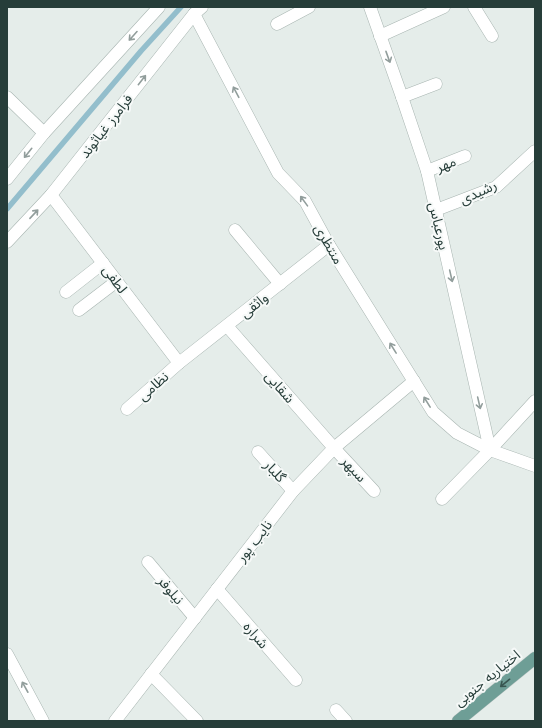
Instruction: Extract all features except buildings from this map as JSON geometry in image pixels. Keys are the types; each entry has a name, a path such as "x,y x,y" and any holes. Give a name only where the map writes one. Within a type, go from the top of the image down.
{"main road":[{"name":"اختیاریه جنوبی","path":"458,721 535,658"}],"street":[{"path":"7,179 44,133 159,7"},
{"path":"277,24 309,7"},
{"name":"پورعباس","path":"370,7 427,172 490,450"},
{"path":"380,36 444,7"},
{"path":"474,7 492,36"},
{"name":"فرامرز غیاثوند","path":"7,242 51,195 198,11"},
{"name":"منتظری","path":"198,11 278,173 305,201 329,245 433,412 457,433 490,450 535,466"},
{"path":"402,97 436,84"},
{"path":"7,97 44,133"},
{"name":"رشیدی","path":"436,210 496,187 535,151"},
{"name":"مهر","path":"427,172 465,156"},
{"name":"لطفی","path":"51,195 180,363"},
{"path":"235,230 280,284"},
{"name":"واثقی","path":"180,363 329,245"},
{"path":"66,292 103,263"},
{"path":"79,310 117,281"},
{"name":"شقایی","path":"227,326 334,448"},
{"name":"نظامی","path":"127,409 180,363"},
{"name":"نایب پور","path":"116,721 293,490 334,448 414,381"},
{"path":"442,499 490,450 535,400"},
{"name":"سپهر","path":"334,448 374,491"},
{"name":"گلبار","path":"258,452 293,490"},
{"name":"نیلوفر","path":"148,562 195,618"},
{"name":"شراره","path":"217,590 296,680"},
{"path":"7,654 44,721"},
{"path":"151,674 197,721"},
{"path":"336,710 346,721"}],"waterway":[{"path":"7,209 141,51 181,7"}]}
